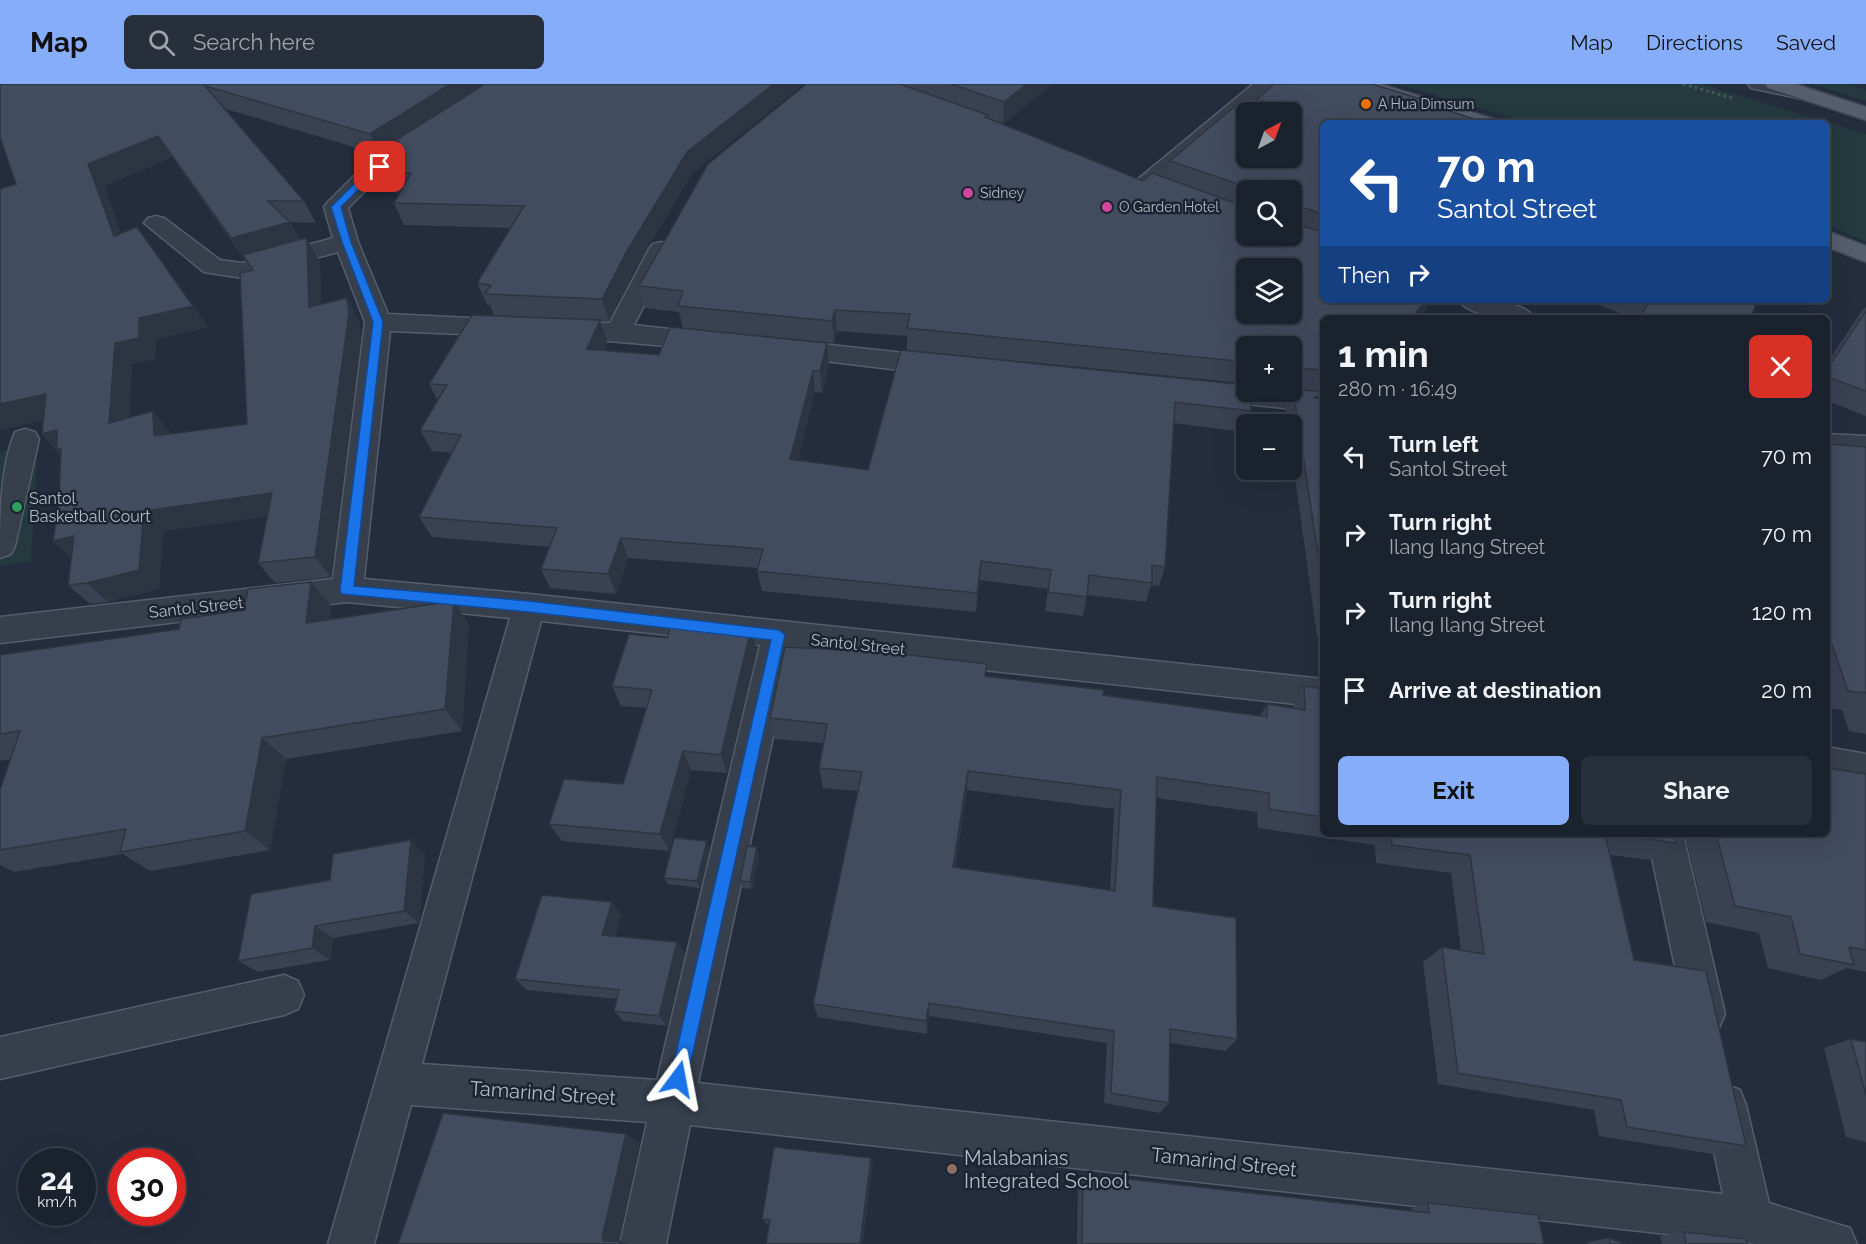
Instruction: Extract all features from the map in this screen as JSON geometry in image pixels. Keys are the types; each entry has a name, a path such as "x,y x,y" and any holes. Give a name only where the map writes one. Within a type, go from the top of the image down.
{"main road":[{"path":"1359,84 1477,120"},
{"path":"1774,84 1866,114"},
{"path":"1830,239 1866,255"}],"street":[{"path":"1145,186 1265,84"},
{"path":"1758,84 1807,94"},
{"path":"347,590 378,322 346,242 336,207 365,178 434,130"},
{"path":"1124,178 1168,193"},
{"path":"156,223 213,267 228,270 243,271 346,242"},
{"path":"618,332 674,227"},
{"path":"1480,303 1514,315"},
{"path":"378,322 618,332 969,368"},
{"path":"1181,389 1320,403"},
{"path":"1830,432 1863,446"},
{"path":"0,546 25,438"},
{"path":"1830,444 1863,446"},
{"name":"Santol Street","path":"0,630 347,590 529,606 1320,693"},
{"path":"351,1244 529,606"},
{"path":"643,1244 779,635"},
{"path":"1830,764 1866,770"},
{"path":"1666,837 1751,1220"},
{"path":"0,1058 284,995"},
{"name":"Tamarind Street","path":"395,1083 673,1102 1751,1220 1814,1242"}],"green space":[{"path":"1398,84 1701,84 1820,120 1521,120"},
{"path":"1814,84 1847,84 1866,90 1866,101"},
{"path":"1830,123 1866,134 1866,242 1830,226"},
{"name":"Santol Basketball Court","path":"38,443 31,561 0,566 0,452"}],"building":[{"path":"0,84 450,84 370,134 205,86 304,201 268,201 290,222 231,238 158,136 88,164 114,236 137,227 193,306 139,318 139,338 115,343 109,423 153,411 154,436 247,424 240,273 253,270 243,255 305,238 307,240 309,307 347,298 349,313 315,557 258,563 272,493 144,511 139,570 87,583 68,585 74,536 53,541 59,502 61,448 57,450 57,430 42,434 46,394 0,404 0,189 16,184 0,137"},
{"path":"485,84 774,84 687,152 627,251 602,299 485,294 491,285 477,283 524,206 394,203 411,173 377,171 399,142 396,140"},
{"path":"806,84 900,84 988,115 985,117 1143,181 1152,173 1236,203 1236,246 1302,246 1302,226 1320,231 1320,303 1424,303 1414,315 1320,315 1320,370 1302,369 1302,336 1236,336 1236,361 907,328 910,314 835,310 832,321 678,306 683,291 639,286 708,164"},
{"path":"951,84 1027,84 1004,102"},
{"path":"1274,84 1372,84 1434,103 1432,105 1477,120 1320,120 1320,213 1302,207 1302,180 1236,180 1236,183 1170,161 1236,105 1236,168 1302,168 1302,102 1254,102"},
{"path":"1648,303 1756,304 1752,315 1642,315"},
{"path":"1866,311 1866,391 1830,378 1830,365"},
{"path":"472,315 600,320 587,349 659,355 670,327 827,343 820,371 813,371 790,459 868,470 901,350 1236,384 1236,402 1251,402 1251,411 1175,402 1165,567 1152,565 1152,583 1089,575 1087,597 1048,592 1051,570 981,561 977,593 757,571 763,549 621,538 608,574 541,569 557,528 419,517 461,435 420,430 447,385 429,384"},
{"path":"1302,390 1320,392 1314,398 1320,399 1320,567 1302,448 1302,414 1297,414 1295,402 1302,402"},
{"path":"1830,444 1866,447 1866,693 1848,691 1830,639"},
{"path":"311,582 306,623 454,601 445,709 262,738 245,831 120,852 126,829 0,850 0,790 20,731 0,734 0,655 179,629 181,619 244,610 248,589"},
{"path":"672,622 751,629 721,755 683,751 660,834 549,824 564,779 623,784 652,690 612,686 629,634 667,638"},
{"path":"785,647 884,652 987,664 985,676 1104,690 1103,695 1267,717 1267,704 1305,710 1304,686 1320,689 1320,817 1269,809 1269,793 1157,777 1153,906 1236,918 1237,1039 1170,1029 1169,1103 1111,1093 1114,1031 929,1003 926,1021 813,1004 862,772 819,768 827,724 770,718","holes":["968,771 1121,790 1115,891 953,867"]},
{"path":"1830,768 1866,774 1866,950 1849,947 1854,965 1800,954 1791,917 1735,906 1717,837 1830,837"},
{"path":"1391,837 1606,837 1634,960 1706,971 1746,1146 1627,1127 1621,1100 1458,1073 1442,947 1484,954 1470,855 1392,845"},
{"path":"1633,837 1675,837 1676,843"},
{"path":"674,838 707,841 697,881 664,878"},
{"path":"411,840 404,911 315,926 312,948 238,961 251,894 330,880 333,854"},
{"path":"747,846 757,847 750,882 740,881"},
{"path":"542,895 612,902 602,935 677,942 659,1016 614,1011 619,990 515,979"},
{"path":"1851,1039 1866,1042 1866,1095"},
{"path":"443,1113 626,1134 602,1238 604,1241 620,1241 619,1244 398,1244"},
{"path":"774,1147 871,1158 860,1244 766,1244 770,1220 762,1219"},
{"path":"1083,1174 1429,1213 1428,1203 1538,1215 1544,1244 1082,1244"},
{"path":"1684,1232 1746,1239 1747,1244 1686,1244"},
{"path":"1609,1238 1626,1244 1610,1244"}],"place":[{"name":"A Hua Dimsum","path":"1366,104"},
{"name":"Sidney","path":"968,193"},
{"name":"O Garden Hotel","path":"1107,207"},
{"name":"Santol Basketball Court","path":"17,507"},
{"name":"Malabanias Integrated School","path":"952,1169"}],"route":[{"path":"380,167 365,178 336,207 346,242 378,322 347,590 529,606 779,635 678,1079"}]}
